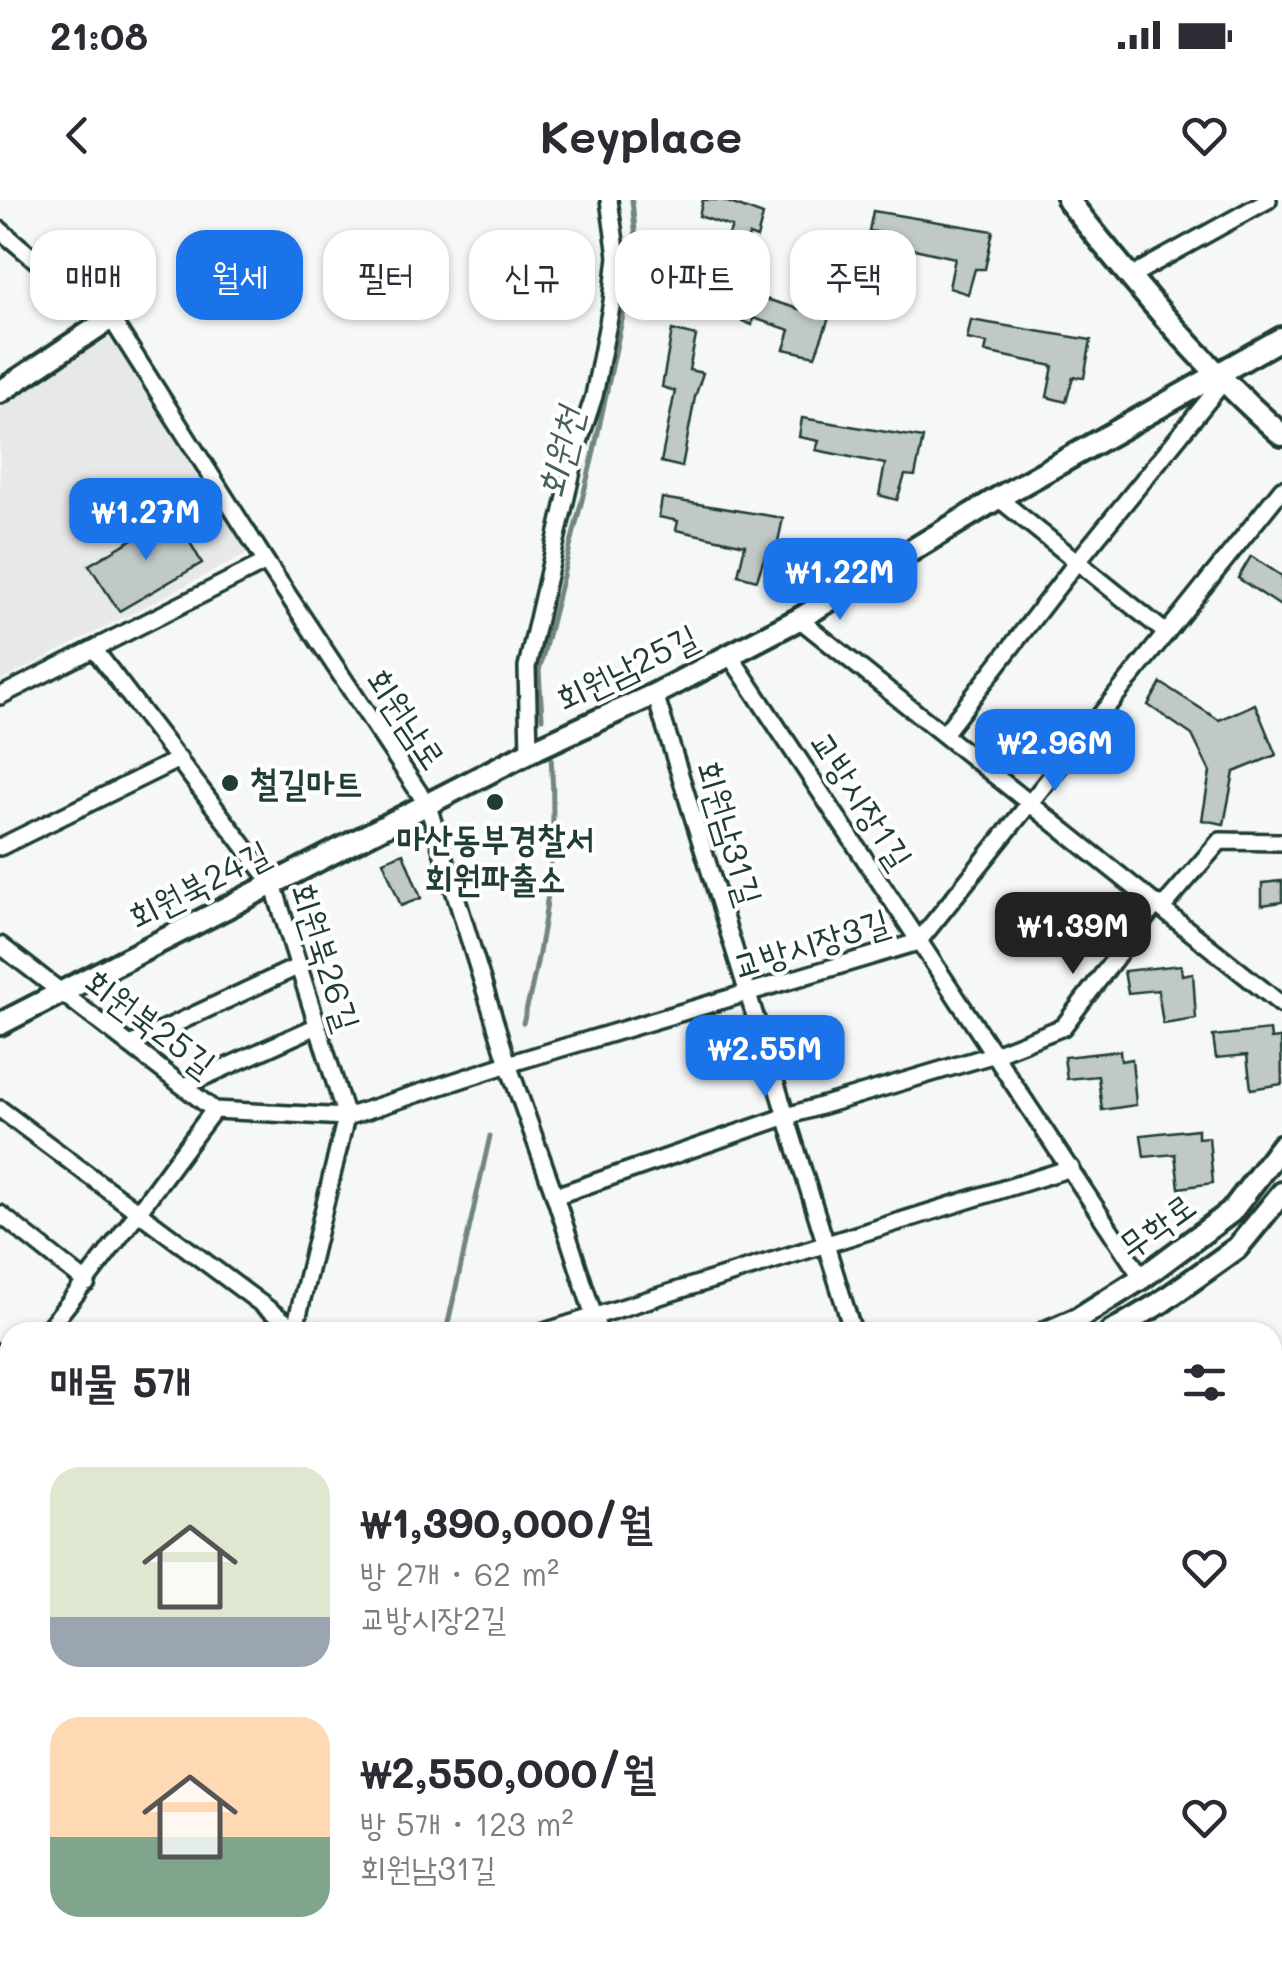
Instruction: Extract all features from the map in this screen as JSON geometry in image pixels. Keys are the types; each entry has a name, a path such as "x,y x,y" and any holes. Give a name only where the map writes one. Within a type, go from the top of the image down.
{"main road":[{"path":"1068,200 1129,277 1220,379 1282,435"},
{"path":"0,392 108,320"},
{"name":"회원남25길","path":"428,806 799,619 998,498 1220,379 1282,338"},
{"name":"회원북24길","path":"0,1024 428,806"},
{"name":"무학로","path":"1072,1322 1142,1278 1231,1212 1282,1144"},
{"name":"무학로","path":"1134,1322 1237,1248 1282,1193"}],"street":[{"path":"529,752 527,667 578,445 594,396 612,302 617,256 609,200"},
{"path":"1129,277 1268,200"},
{"name":"회원남로","path":"0,230 30,255"},
{"name":"회원남로","path":"112,320 428,806 508,1064 556,1196 595,1322"},
{"path":"944,734 1220,379"},
{"name":"교방시장3길","path":"508,1064 918,942 1282,489"},
{"path":"998,498 1166,633"},
{"path":"0,696 266,562"},
{"path":"799,619 1282,1005"},
{"name":"회원북26길","path":"94,649 273,884 346,1117"},
{"name":"교방시장1길","path":"729,654 1142,1278"},
{"name":"회원남31길","path":"655,694 850,1322"},
{"path":"0,847 180,759"},
{"path":"556,1196 787,1116 992,1056 1062,1028 1160,906 1220,842 1282,842"},
{"name":"회원북25길","path":"0,945 214,1110 346,1117 508,1064"},
{"path":"130,1045 299,966"},
{"path":"184,1086 317,1026"},
{"path":"0,1109 282,1322"},
{"path":"54,1322 214,1110"},
{"path":"296,1322 346,1117"},
{"path":"607,1322 826,1244 1070,1168"},
{"path":"0,1214 87,1283"}],"shaded area":[{"path":"111,334 249,553 0,681 0,408"}],"building":[{"path":"703,200 722,200 763,215 759,230 731,230 732,227 699,216"},
{"path":"873,211 993,231 985,269 975,269 968,294 949,288 955,258 916,249 916,230 869,230"},
{"path":"770,300 790,306 790,320 828,320 815,356 784,349 790,330 759,320 770,320"},
{"path":"971,320 1091,340 1084,378 1073,377 1066,402 1047,397 1053,366 985,352 987,343 967,339"},
{"path":"672,330 696,336 689,370 703,373 682,467 661,462 675,391 662,387"},
{"path":"802,418 923,438 915,476 905,475 897,500 879,495 885,464 816,450 819,441 799,437"},
{"path":"662,498 783,518 775,556 765,555 757,580 738,575 745,545 676,530 678,521 659,517"},
{"path":"174,515 202,563 119,611 89,565"},
{"path":"1251,556 1282,576 1282,607 1238,578"},
{"path":"1161,683 1219,720 1255,704 1276,755 1234,772 1224,824 1202,820 1210,772 1192,735 1148,705"},
{"path":"403,853 421,898 401,906 383,861"},
{"path":"1282,881 1282,902 1262,905 1262,883"},
{"path":"1181,965 1182,975 1193,973 1196,1019 1163,1024 1158,990 1128,993 1124,971"},
{"path":"1270,1030 1271,1039 1281,1038 1282,1084 1251,1089 1247,1055 1216,1058 1213,1036"},
{"path":"1120,1051 1121,1061 1132,1059 1136,1105 1102,1110 1098,1076 1067,1079 1064,1057"},
{"path":"1198,1129 1198,1138 1209,1137 1213,1183 1179,1188 1175,1154 1144,1157 1141,1135"}],"waterway":[{"name":"회원천","path":"542,718 539,671 592,460 637,250 632,200"},
{"path":"523,1023 548,891 553,823 551,756"},
{"path":"448,1322 490,1136"}],"place":[{"name":"철길마트","path":"230,783"},
{"name":"마산동부경찰서 회원파출소","path":"495,802"}]}
